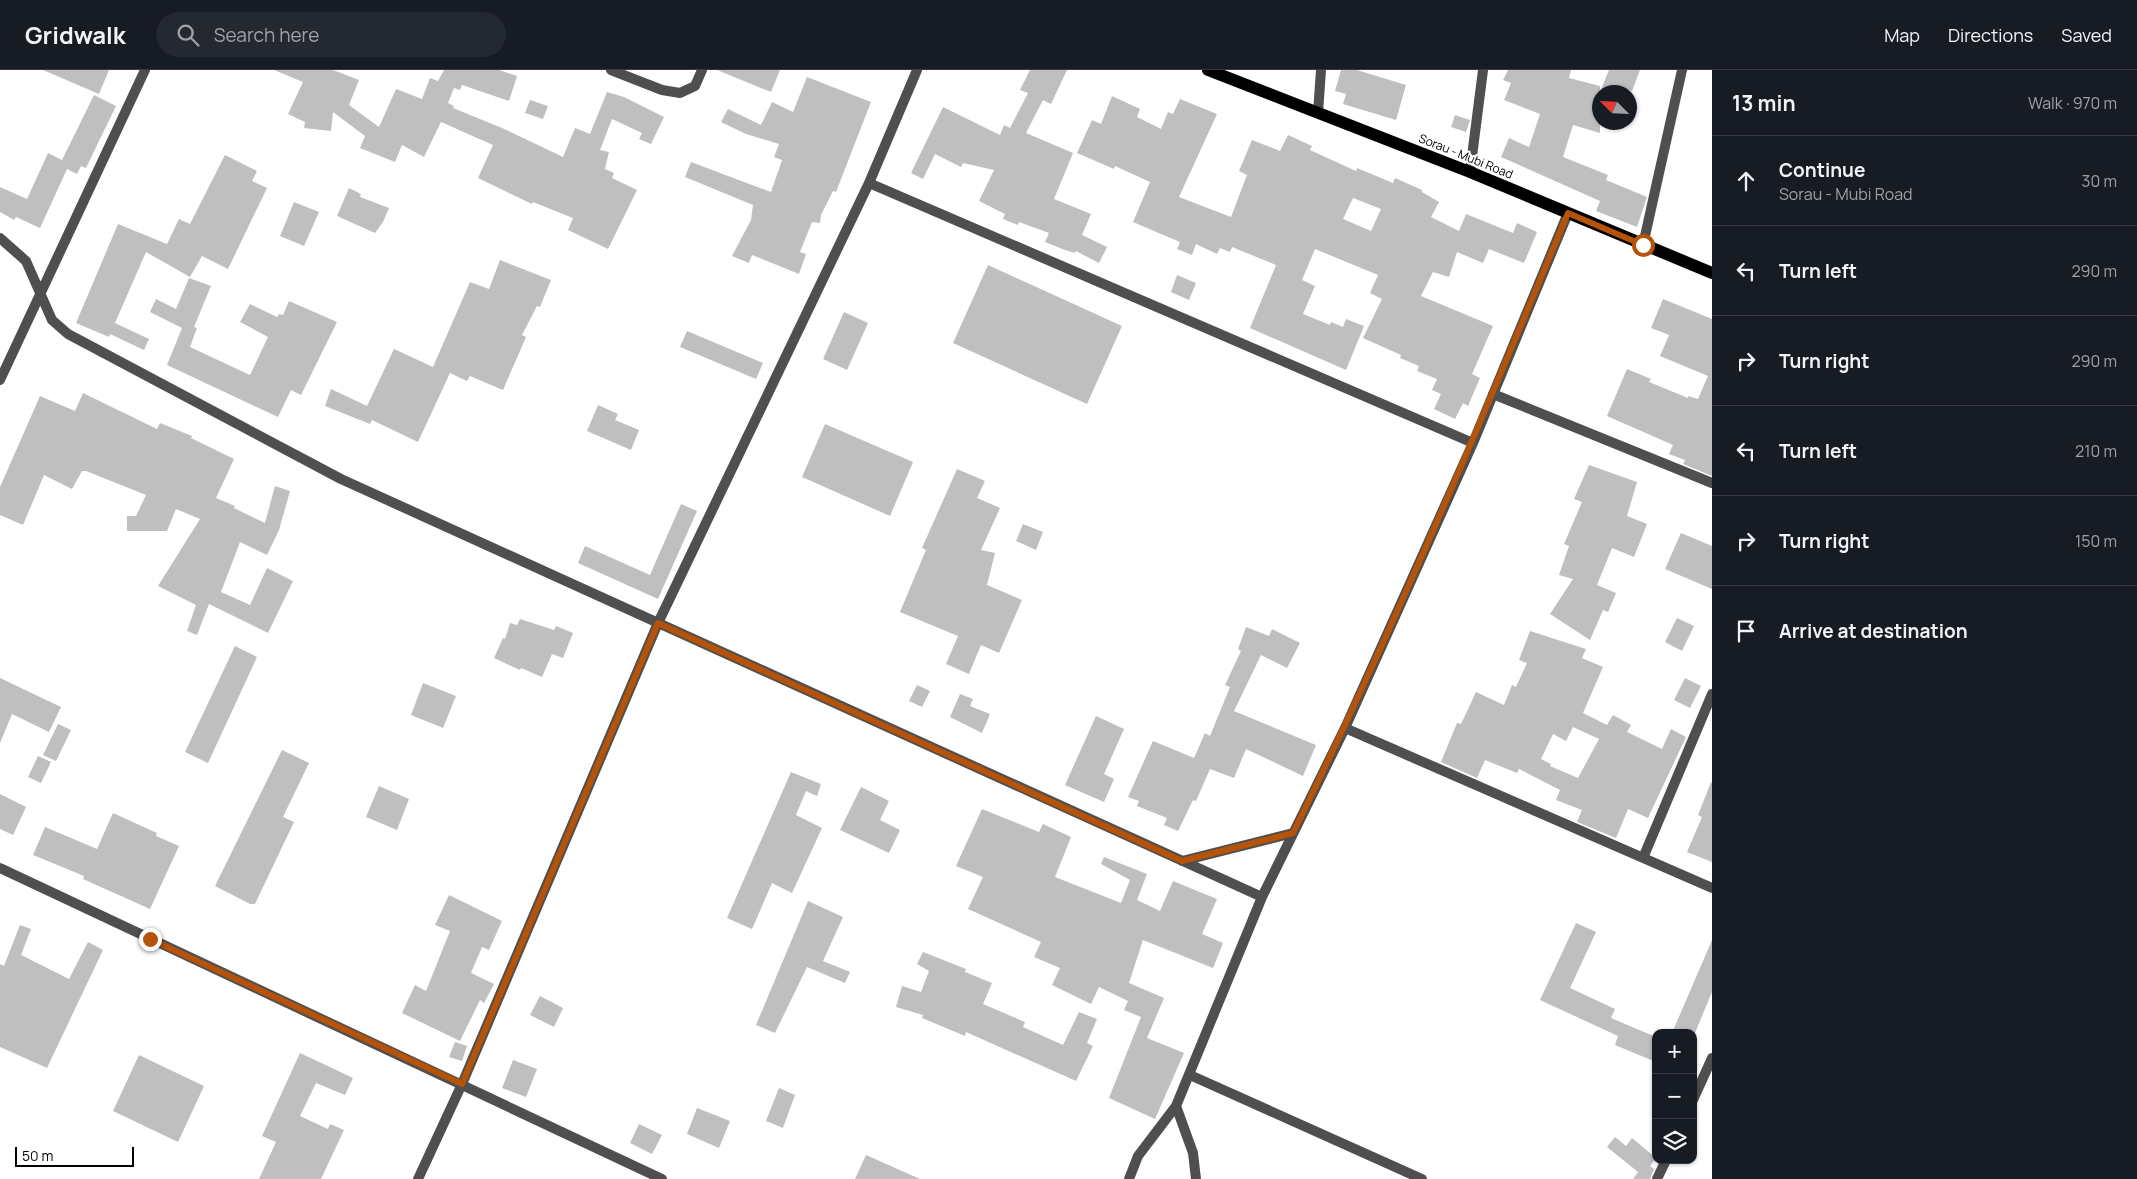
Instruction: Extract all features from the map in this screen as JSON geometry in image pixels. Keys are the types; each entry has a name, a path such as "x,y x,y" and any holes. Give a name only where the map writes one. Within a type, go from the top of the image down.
{"main road":[{"name":"Sorau - Mubi Road","path":"1208,70 1470,172 1712,273"}],"street":[{"path":"0,380 145,70"},
{"path":"612,70 662,90 680,92 695,86 702,70"},
{"path":"418,1179 462,1084 658,623 869,183 917,70"},
{"path":"1318,113 1321,70"},
{"path":"1470,172 1483,70"},
{"path":"1643,245 1682,70"},
{"path":"869,183 1472,442"},
{"path":"1129,1179 1138,1156 1176,1106 1262,897 1345,728 1493,394 1568,213"},
{"path":"0,238 26,261 52,320 83,343 341,478 1262,897"},
{"path":"1493,394 1712,483"},
{"path":"1643,858 1712,694"},
{"path":"1345,728 1712,888"},
{"path":"1182,861 1293,833"},
{"path":"0,868 662,1179"},
{"path":"1697,1091 1712,1058"},
{"path":"1190,1074 1422,1179"},
{"path":"1176,1106 1193,1153 1196,1179"},
{"path":"1657,1179 1664,1164"}],"building":[{"path":"43,70 109,70 99,94"},
{"path":"274,70 333,70 359,80 349,105 379,127 396,89 422,99 430,78 438,81 444,70 499,70 517,76 509,101 462,85 460,90 454,88 448,103 454,106 453,108 502,128 563,157 575,128 590,134 607,92 624,97 664,117 651,144 639,139 642,133 612,119 600,150 609,152 605,169 614,173 612,178 637,190 608,249 568,230 573,218 533,202 532,204 478,178 493,145 441,122 424,157 402,145 395,162 360,148 365,136 333,112 331,131 304,128 305,122 288,114 303,82"},
{"path":"717,70 780,70 771,92"},
{"path":"1030,70 1067,70 1051,104 1043,100 1026,133 1073,153 1054,199 1091,214 1082,235 1107,247 1099,263 1076,251 1075,253 1045,242 1049,233 1019,222 1018,225 1003,219 1005,214 979,201 994,170 963,163 961,167 935,154 923,179 911,173 943,107 1000,135 1004,125 1010,128 1028,93 1020,90"},
{"path":"1341,70 1357,70 1406,85 1396,120 1343,104 1346,94 1335,91"},
{"path":"1508,70 1571,70 1569,78 1596,85 1592,85 1592,130 1600,130 1600,133 1573,125 1563,157 1608,175 1606,180 1647,197 1637,227 1596,211 1600,201 1501,157 1509,138 1529,147 1540,114 1504,100 1511,83 1503,80"},
{"path":"1609,70 1640,70 1634,85 1603,85"},
{"path":"807,77 871,102 836,192 833,191 821,215 820,223 812,222 800,252 806,254 799,274 752,255 749,263 732,256 751,220 753,205 685,177 691,162 771,192 782,160 774,157 779,144 746,134 721,122 728,109 761,125 772,102 793,112"},
{"path":"94,95 116,106 86,168 81,166 77,174 67,169 40,228 16,217 14,220 0,212 0,187 27,199 48,153 62,160"},
{"path":"1112,96 1140,109 1137,117 1161,129 1168,112 1173,114 1180,99 1217,114 1179,197 1231,217 1247,175 1239,171 1252,140 1280,151 1288,135 1312,146 1310,150 1356,171 1357,168 1393,183 1395,178 1422,190 1422,192 1439,202 1431,217 1459,231 1466,214 1513,233 1517,223 1537,232 1524,263 1489,249 1483,263 1457,252 1449,277 1433,272 1421,296 1493,326 1472,374 1480,378 1468,406 1463,403 1455,419 1434,409 1441,394 1432,390 1437,379 1417,371 1419,366 1400,358 1401,355 1363,338 1382,299 1370,293 1378,275 1315,249 1302,280 1315,286 1303,314 1330,325 1331,322 1343,327 1346,319 1364,326 1346,370 1250,328 1276,265 1232,247 1230,252 1220,248 1217,254 1196,244 1192,255 1177,249 1180,242 1133,222 1150,182 1115,166 1114,169 1077,153 1092,120 1101,124","holes":["1353,198 1381,209 1371,231 1343,219"]},
{"path":"530,100 548,106 543,119 525,113"},
{"path":"1455,115 1470,120 1466,132 1451,127"},
{"path":"225,155 257,171 252,181 267,188 228,269 202,256 190,277 146,252 115,323 149,339 144,350 110,334 109,337 76,323 118,224 167,244 179,219 190,224"},
{"path":"349,188 361,194 360,197 389,208 383,222 375,233 337,216"},
{"path":"294,202 319,212 304,246 280,236"},
{"path":"500,260 551,280 540,307 537,306 522,335 526,337 503,390 470,376 467,381 450,373 418,442 372,420 370,424 325,406 331,389 367,406 394,349 433,367 470,282 489,289"},
{"path":"988,265 1122,326 1087,404 953,343"},
{"path":"1177,275 1196,283 1189,300 1171,292"},
{"path":"189,278 211,286 194,327 197,328 190,347 250,375 268,337 240,322 250,304 277,317 279,314 283,315 289,301 337,322 301,395 291,390 278,417 167,365 182,328 150,312 156,299 176,309"},
{"path":"1663,299 1712,319 1712,476 1683,464 1685,460 1669,454 1673,445 1607,416 1627,369 1651,379 1649,382 1688,398 1688,396 1698,399 1708,376 1660,356 1669,335 1651,328"},
{"path":"844,312 868,323 847,370 823,359"},
{"path":"687,331 763,363 756,379 680,347"},
{"path":"83,393 157,429 160,423 192,436 191,438 234,459 216,498 235,506 234,508 265,523 275,486 290,491 279,530 267,555 240,542 221,592 250,605 267,568 293,581 268,633 209,604 197,635 187,631 196,605 158,586 200,519 176,509 167,531 127,531 127,516 136,516 146,495 86,471 82,471 72,489 44,475 23,525 0,515 0,487 40,396 75,411"},
{"path":"598,405 618,414 615,420 639,430 631,450 587,431"},
{"path":"825,424 913,462 890,516 802,477"},
{"path":"1589,465 1637,482 1627,516 1647,524 1634,557 1612,548 1597,585 1616,593 1608,612 1603,610 1590,640 1550,614 1573,579 1559,575 1569,546 1564,544 1582,502 1574,499"},
{"path":"957,469 985,481 977,498 1000,508 981,550 995,553 987,585 1022,600 999,653 981,645 969,674 946,664 958,636 900,612 926,550 922,548"},
{"path":"681,504 697,511 658,599 578,563 585,546 650,575"},
{"path":"1023,524 1043,532 1036,550 1016,541"},
{"path":"1681,533 1712,546 1712,589 1665,569"},
{"path":"1677,618 1694,626 1682,651 1665,642"},
{"path":"520,619 554,630 556,626 573,633 563,658 552,654 542,677 521,668 520,670 494,658 503,638 505,639 510,623 517,625"},
{"path":"1246,627 1269,636 1272,629 1300,643 1287,668 1261,655 1234,711 1316,745 1303,776 1246,749 1234,778 1210,769 1196,801 1193,800 1178,831 1164,825 1167,818 1137,806 1139,801 1128,797 1153,741 1194,758 1205,733 1210,736 1230,687 1225,685 1241,651 1238,649"},
{"path":"1530,631 1586,649 1582,658 1603,667 1583,713 1607,725 1613,715 1631,725 1627,732 1662,749 1671,729 1686,737 1648,818 1628,809 1616,838 1577,822 1582,810 1556,800 1560,790 1519,769 1517,773 1485,760 1477,778 1441,762 1457,723 1461,724 1476,692 1504,705 1512,685 1516,687 1527,663 1519,660","holes":["1573,727 1599,739 1578,778 1550,766 1551,764 1541,759 1553,734 1566,741"]},
{"path":"235,646 257,657 208,763 185,752"},
{"path":"0,678 61,707 49,732 12,714 0,743"},
{"path":"1685,678 1701,686 1690,708 1674,700"},
{"path":"423,683 456,696 443,728 411,715"},
{"path":"917,685 930,691 922,707 909,701"},
{"path":"960,694 973,699 970,706 990,714 982,733 950,717"},
{"path":"1096,716 1124,729 1104,774 1114,779 1104,802 1065,785"},
{"path":"58,724 71,730 56,761 43,755"},
{"path":"282,750 309,763 283,817 294,822 255,904 250,904 215,886"},
{"path":"38,756 51,762 41,783 28,777"},
{"path":"791,772 821,784 817,796 806,791 796,815 822,828 792,893 772,883 752,929 727,918"},
{"path":"1711,782 1712,862 1687,852 1702,817 1698,815"},
{"path":"379,786 409,799 397,830 366,817"},
{"path":"861,787 889,801 880,820 900,830 889,853 840,830"},
{"path":"0,794 26,807 13,835 0,829"},
{"path":"982,809 1039,832 1043,824 1071,837 1055,877 1121,903 1130,880 1101,864 1104,857 1147,874 1137,900 1160,911 1173,881 1217,899 1202,934 1223,943 1213,968 1143,940 1129,983 1164,998 1147,1038 1184,1053 1155,1119 1109,1098 1141,1017 1124,1010 1128,1001 1099,987 1091,1004 1052,985 1060,968 1034,957 1041,942 968,909 983,877 956,866"},
{"path":"113,813 157,833 156,836 179,846 150,909 83,879 84,876 33,855 45,827 97,849"},
{"path":"449,895 502,921 489,950 482,947 471,973 494,984 484,1003 480,1000 460,1041 402,1013 415,985 426,991 450,931 435,925"},
{"path":"808,901 843,917 823,961 850,972 845,983 807,967 775,1033 756,1025"},
{"path":"1576,923 1596,932 1570,988 1615,1009 1611,1018 1652,1035 1652,1060 1615,1045 1618,1036 1540,1000"},
{"path":"20,925 31,929 21,955 69,979 88,942 103,950 47,1068 0,1047 0,964 4,966"},
{"path":"1712,940 1712,992 1697,1029 1674,1029"},
{"path":"923,952 966,969 965,972 992,983 983,1004 1025,1022 1023,1027 1063,1045 1079,1012 1097,1019 1087,1043 1093,1046 1076,1081 966,1032 965,1036 922,1018 923,1015 896,1007 902,986 921,992 929,971 917,964"},
{"path":"540,996 563,1008 554,1027 530,1015"},
{"path":"455,1042 467,1046 462,1061 449,1057"},
{"path":"300,1053 353,1078 345,1095 316,1083 300,1116 328,1129 330,1124 344,1130 321,1179 259,1179 276,1142 262,1136"},
{"path":"139,1055 204,1086 178,1142 113,1111"},
{"path":"513,1060 537,1069 526,1097 502,1088"},
{"path":"779,1088 795,1095 783,1128 766,1121"},
{"path":"697,1108 730,1121 719,1148 687,1134"},
{"path":"639,1124 662,1135 652,1154 630,1143"},
{"path":"1615,1137 1626,1146 1632,1138 1652,1155 1652,1163 1650,1166 1654,1169 1650,1179 1633,1179 1638,1172 1607,1147"},
{"path":"866,1155 920,1179 855,1179"}],"route":[{"path":"150,939 462,1084 658,623 1182,861 1293,833 1345,728 1472,442 1568,213 1643,245"}]}
